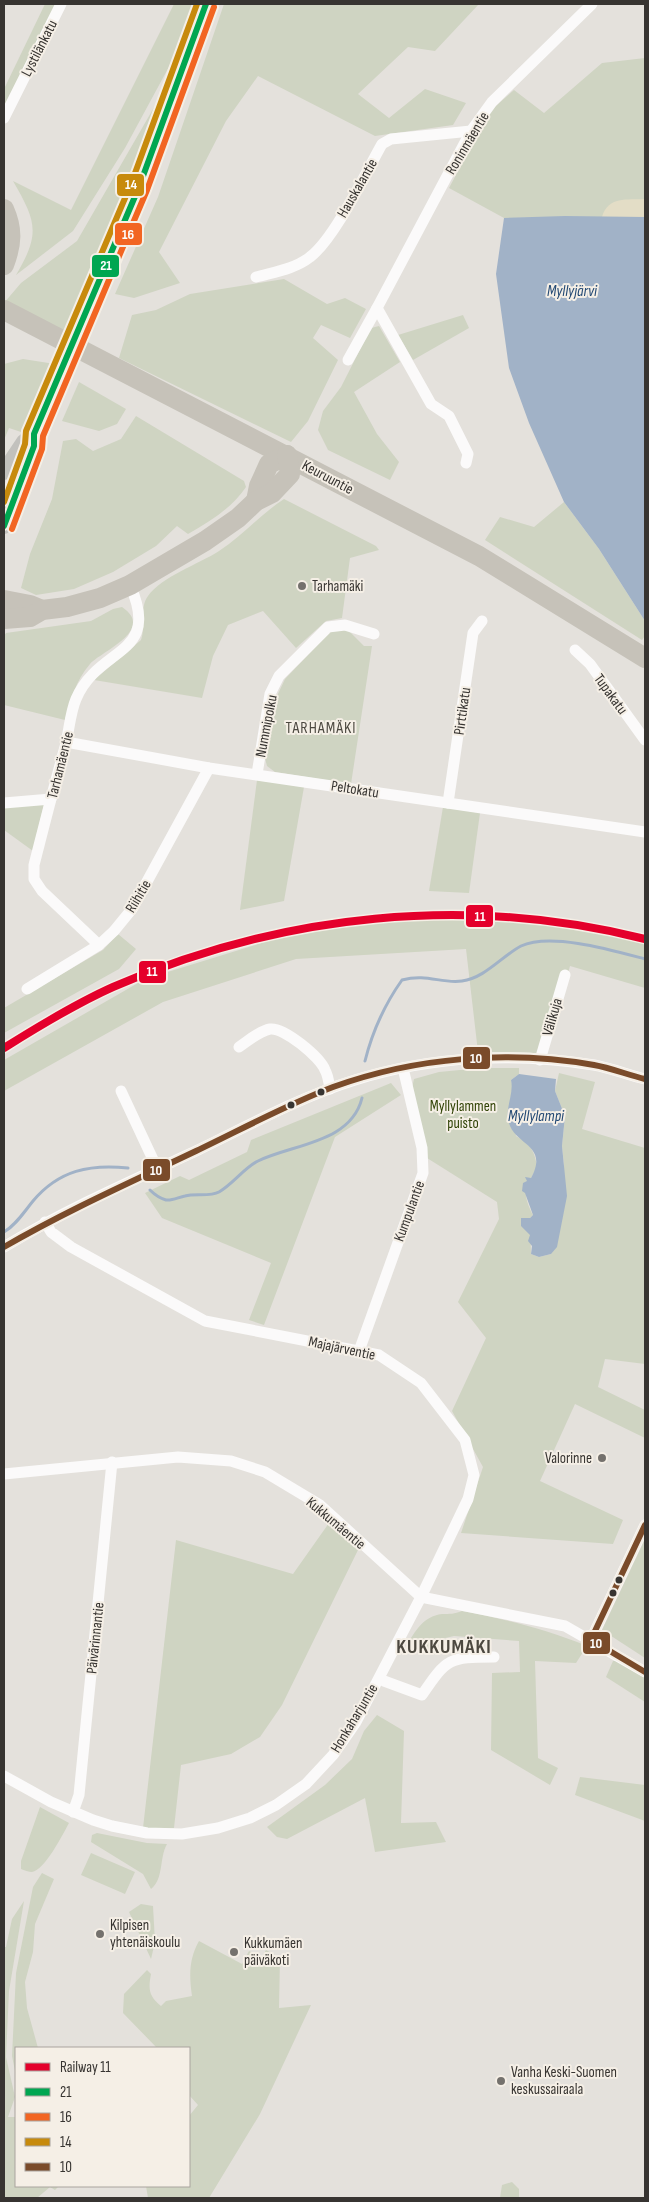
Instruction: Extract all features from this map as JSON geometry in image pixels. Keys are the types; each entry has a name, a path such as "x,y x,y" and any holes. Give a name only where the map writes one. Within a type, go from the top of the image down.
{"highway":[{"path":"4,208 11,223 12,240 4,265"},
{"name":"Keuruuntie","path":"6,311 479,556 645,658"},
{"path":"4,619 30,617 42,610 67,608 130,585 205,540 238,518 256,501 272,493 290,474 287,455"},
{"path":"4,600 30,605 42,610"}],"main road":[{"path":"4,526 34,446 34,434 138,187 206,4"},
{"path":"4,472 24,442 34,434"}],"street":[{"name":"Lystilänkatu","path":"4,118 61,4"},
{"name":"Roninmäentie","path":"348,360 471,132 492,102 592,4"},
{"name":"Hauskalantie","path":"256,277 294,266 309,258 325,242 382,144 391,139 471,132"},
{"path":"376,308 431,404 449,416 468,454 466,463"},
{"name":"Tarhamäentie","path":"99,945 42,891 34,879 34,865 76,698 96,669 130,644 138,632 140,620 136,598 130,585"},
{"name":"Pirttikatu","path":"448,803 473,633 482,622"},
{"name":"Nummipolku","path":"257,774 270,694 279,676 328,627 345,625 374,634"},
{"name":"Tupakatu","path":"575,650 590,664 645,740"},
{"name":"Peltokatu","path":"66,742 209,768 645,832"},
{"name":"Riihitie","path":"27,989 99,945 114,931 132,909 209,768"},
{"path":"4,803 51,799"},
{"name":"Välikuja","path":"540,1060 565,975"},
{"path":"239,1047 262,1032 278,1029 314,1055 325,1068 330,1089"},
{"path":"4,1247 44,1222 330,1089 354,1080 403,1068 464,1059 509,1058 595,1065 645,1079"},
{"name":"Kumpulantie","path":"359,1351 423,1173 422,1148 403,1068"},
{"path":"121,1091 158,1168"},
{"name":"Majajärventie","path":"44,1222 51,1232 71,1248 206,1321 379,1355 421,1383 465,1440 474,1474 468,1498 421,1597"},
{"name":"Kukkumäentie","path":"4,1474 178,1456 231,1461 265,1472 320,1505 421,1597"},
{"name":"Päivärinnantie","path":"73,1812 79,1795 112,1462"},
{"path":"593,1640 595,1631 645,1526"},
{"path":"421,1597 564,1626 593,1640 645,1672"},
{"name":"Honkaharjuntie","path":"4,1776 73,1812 112,1826 147,1832 182,1834 232,1825 276,1805 306,1784 333,1755 356,1722 421,1597"},
{"path":"384,1681 422,1695 441,1668 461,1657 494,1656"}],"green space":[{"path":"45,4 57,4 4,111 4,89"},
{"path":"174,4 195,4 184,39 125,148 73,231 16,275 29,248 32,227 27,207 13,181 71,210"},
{"path":"224,4 479,4 435,51 408,47 358,94 389,118 425,89 466,103 453,125 375,136 258,76 226,121 159,252 180,283 134,298 115,294 158,197"},
{"path":"645,58 645,217 504,218 449,188 490,111 514,90 544,113 602,63"},
{"path":"164,90 99,255 63,334 4,303 21,283 77,241"},
{"path":"284,279 327,304 345,298 366,309 350,338 321,325 313,338 338,360 308,421 291,442 119,358 132,315 156,310 190,294"},
{"path":"463,315 469,328 413,360 398,335"},
{"path":"379,326 400,362 354,392 377,434 399,462 390,480 328,450 318,430 323,411 341,387 371,328"},
{"path":"23,359 55,364 45,391 21,432 9,428 4,440 4,364"},
{"path":"79,382 126,409 117,424 99,431 62,421"},
{"path":"136,416 244,481 246,487 234,502 220,514 188,534 177,526 156,546 113,572 74,589 36,595 21,588 30,554 52,499 63,441 76,439 93,451 121,439"},
{"path":"284,499 376,546 379,550 350,558 342,618 326,621 296,648 263,611 228,625 213,656 202,698 94,680 141,640 145,601 154,589 171,577 219,551"},
{"path":"564,502 599,549 645,621 645,636 642,640 485,540 500,517 534,527"},
{"path":"122,607 131,616 133,624 130,632 85,670 74,691 65,720 4,705 4,636 6,633 91,621 113,609"},
{"path":"338,629 349,631 364,646 372,646 351,784 275,772 267,766 265,758 277,696 285,679 329,633"},
{"path":"257,780 304,787 284,901 240,910"},
{"path":"44,804 33,851 4,830 4,807"},
{"path":"443,807 480,813 469,893 429,891"},
{"path":"394,919 521,923 614,935 645,943 645,988 570,966 546,1054 478,1052 466,949 296,959 163,1002 4,1091 4,1060 145,979 294,933"},
{"path":"118,934 136,949 119,969 4,1033 4,1008 103,950"},
{"name":"Myllylammen puisto","path":"481,1068 519,1068 519,1074 511,1080 513,1087 510,1103 516,1136 531,1148 537,1167 526,1190 527,1201 533,1215 530,1218 531,1254 539,1257 551,1254 564,1165 562,1146 565,1116 555,1091 559,1073 595,1082 582,1129 645,1148 645,1364 605,1359 598,1387 645,1410 645,1438 575,1404 540,1481 623,1520 613,1544 461,1533 483,1467 452,1411 486,1338 458,1302 499,1219 497,1202 427,1158 412,1088 414,1079 439,1072"},
{"path":"391,1083 401,1095 335,1137 264,1325 249,1320 271,1263 162,1218 145,1193 180,1176 189,1180 247,1152 251,1140"},
{"path":"329,1523 358,1550 282,1705 260,1737 231,1754 181,1765 174,1828 143,1828 176,1540 293,1574"},
{"path":"645,1539 645,1658 602,1630"},
{"path":"462,1611 525,1625 587,1646 576,1663 535,1661 538,1758 558,1768 550,1785 491,1750 492,1673 520,1672 519,1641 454,1636 437,1640 428,1655 406,1646 425,1621 435,1615"},
{"path":"613,1661 620,1661 645,1678 645,1702 606,1677"},
{"path":"377,1715 404,1731 401,1823 436,1822 446,1842 375,1852 365,1798 287,1839 277,1837 267,1827 325,1785 352,1759 364,1731"},
{"path":"580,1777 645,1785 645,1821 575,1795"},
{"path":"40,1807 69,1823 48,1859 37,1870 31,1872 21,1869 21,1861"},
{"path":"97,1833 147,1843 167,1844 160,1874 155,1885 151,1889 143,1874 91,1842 92,1835"},
{"path":"91,1853 135,1872 125,1894 81,1875"},
{"path":"42,1873 54,1879 35,1924 33,1952 25,1982 27,2008 38,2047 15,2047 15,2071 12,2056 16,1973 33,1887"},
{"path":"24,1901 9,1991 6,2057 15,2097 8,2117 15,2117 15,2187 50,2187 37,2198 4,2198 4,1947 6,1947 12,1919"},
{"path":"141,1904 153,1906 155,1942 151,1959 129,1912"},
{"path":"199,1941 242,1964 249,1951 262,1957 266,1950 280,1958 279,2008 311,2005 260,2114 209,2198 148,2198 146,2187 190,2187 190,2115 198,2105 190,2096 190,2047 156,2047 123,2013 124,1994 147,1970 151,1974 150,1992 161,2006 166,2001 192,1996 190,1981 193,1954"},
{"path":"512,2182 519,2189 519,2198 500,2198 502,2185"}],"sand":[{"path":"645,199 645,217 602,217 605,210 613,202"}],"water":[{"name":"Myllyjärvi","path":"565,216 645,217 645,621 599,549 564,502 529,423 509,368 496,274 504,218"},
{"name":"Myllylampi","path":"519,1074 556,1079 555,1091 565,1116 562,1146 567,1196 557,1247 551,1254 539,1257 531,1254 532,1246 528,1241 530,1235 521,1226 521,1218 530,1218 533,1215 525,1193 522,1191 523,1183 527,1181 525,1177 531,1178 536,1167 536,1158 533,1151 516,1135 508,1119 512,1090 511,1080"}],"waterway":[{"path":"365,1061 380,1019 402,980 426,978 454,982 470,979 486,971 514,950 534,942 549,941 583,944 645,959"},
{"path":"150,1190 155,1195 166,1200 189,1195 219,1192 258,1161 319,1140 333,1133 346,1124 356,1113 362,1098"},
{"path":"4,1232 16,1222 43,1191 53,1182 64,1176 76,1171 101,1167 128,1168"}],"rail line":[{"name":"11","path":"4,1048 71,1008 113,987 177,962 242,942 308,928 375,919 442,915 510,917 578,925 645,939"}],"transit line":[{"name":"14","path":"4,502 25,444 26,431 131,184 197,4"},
{"name":"21","path":"4,526 34,446 34,434 139,187 206,4"},
{"name":"16","path":"12,529 42,449 43,436 147,190 214,7"},
{"name":"10","path":"4,1247 75,1209 281,1109 333,1087 365,1077 429,1063 496,1057 561,1060 594,1065 645,1079"},
{"name":"10","path":"645,1525 595,1631 593,1641 645,1672"}],"place":[{"name":"Tarhamäki","path":"302,586"},
{"name":"Valorinne","path":"602,1458"},
{"name":"Kilpisen yhtenäiskoulu","path":"100,1934"},
{"name":"Kukkumäen päiväkoti","path":"234,1952"},
{"name":"Vanha Keski-Suomen keskussairaala","path":"501,2081"}],"district":[{"name":"TARHAMÄKI","path":"321,727"},
{"name":"KUKKUMÄKI","path":"444,1646"}]}
